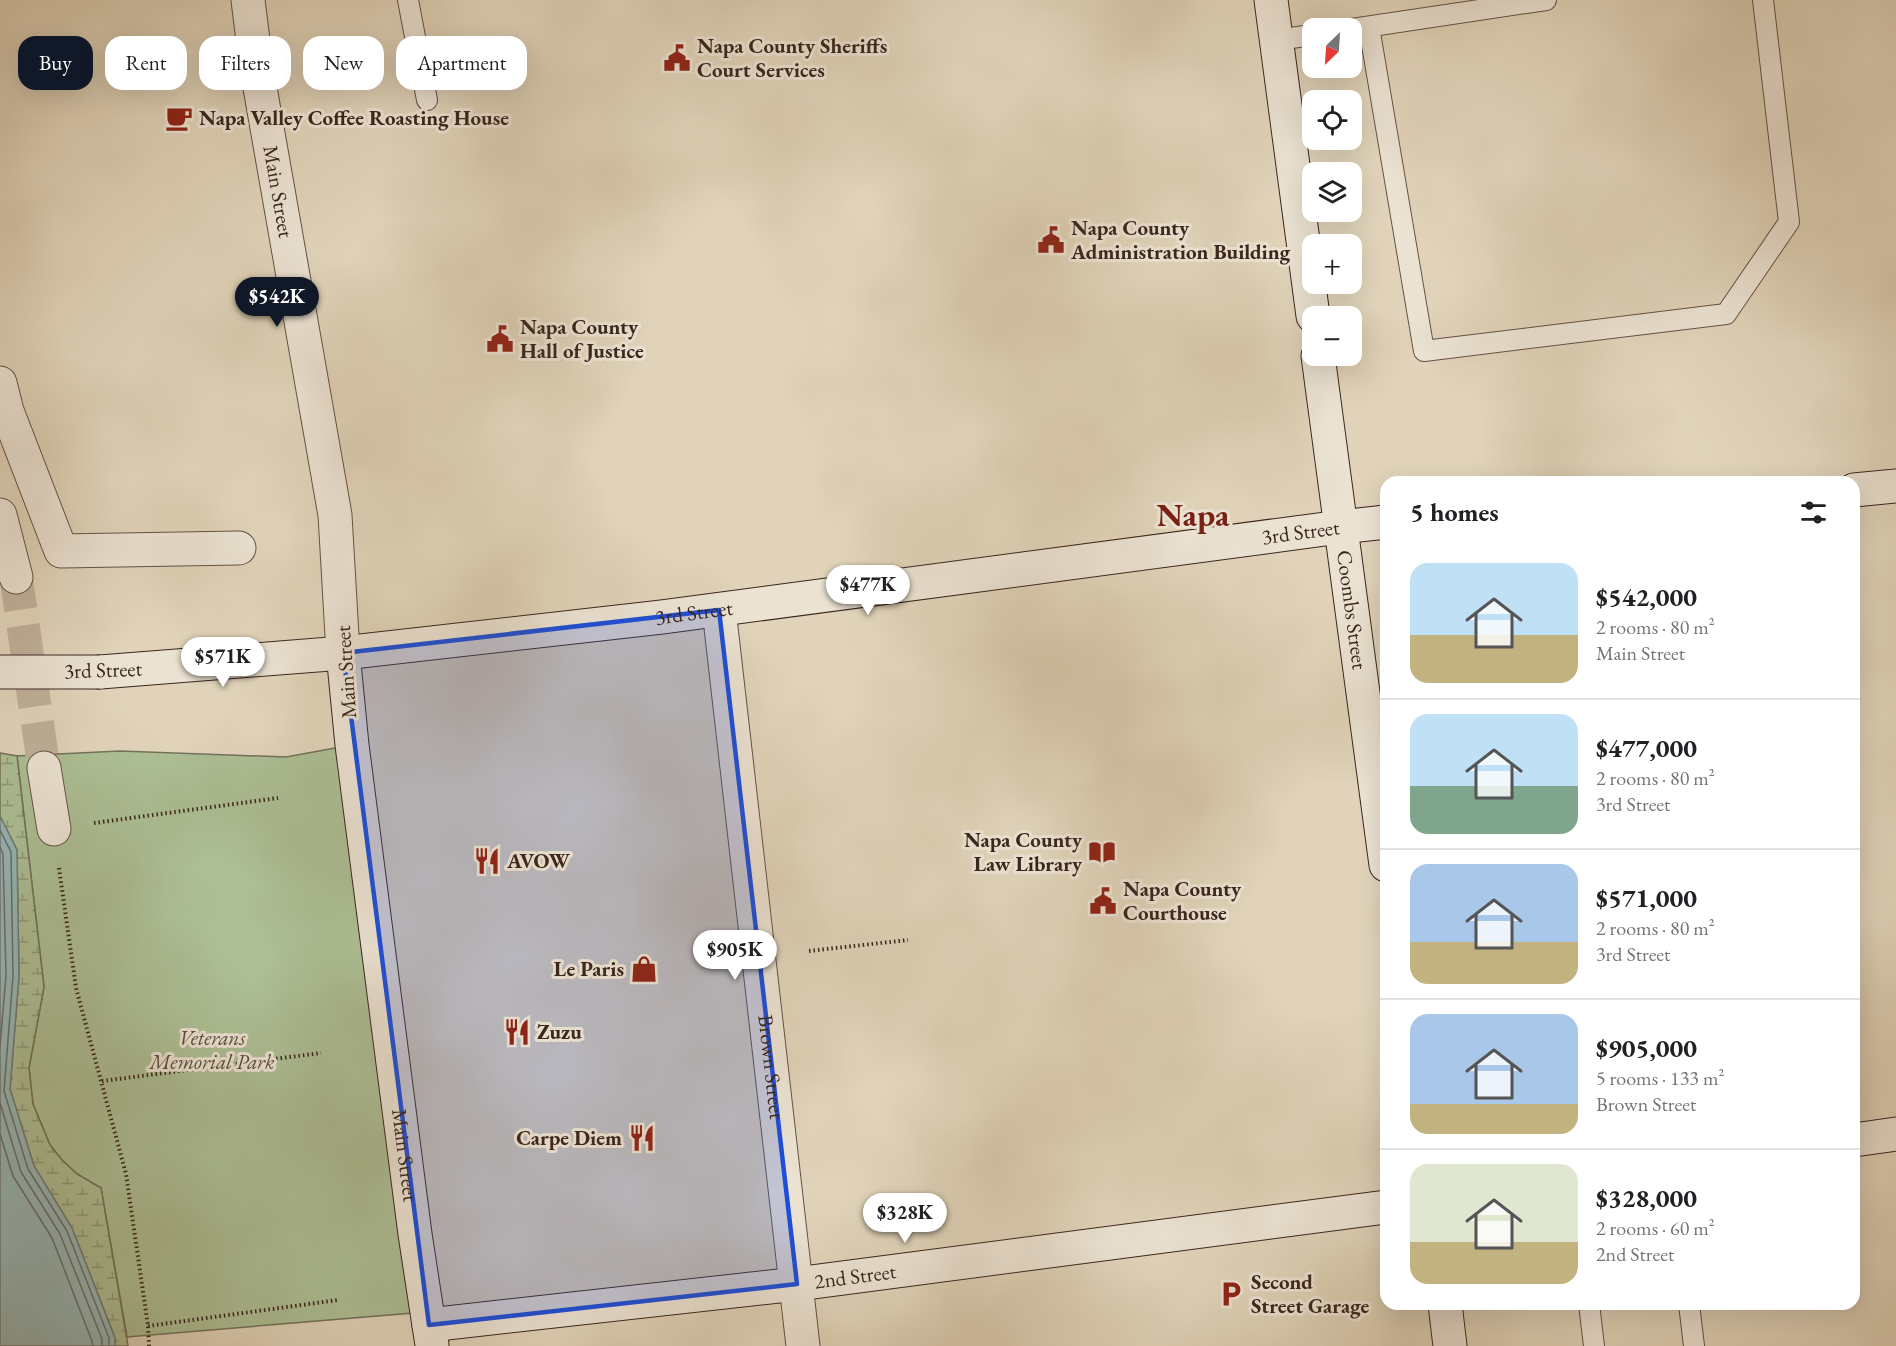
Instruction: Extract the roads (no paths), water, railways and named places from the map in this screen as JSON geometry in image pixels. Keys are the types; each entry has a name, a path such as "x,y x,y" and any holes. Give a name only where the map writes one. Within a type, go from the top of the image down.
{"street":[{"name":"Main Street","path":"248,0 258,76 335,515 343,653 352,745 415,1234 431,1335"},
{"path":"1272,0 1312,306"},
{"name":"Coombs Street","path":"1319,366 1380,821"},
{"path":"0,383 7,411 61,551 239,548"},
{"path":"1860,489 1896,486"},
{"path":"0,515 16,577"},
{"name":"3rd Street","path":"0,672 100,672 343,653 719,610 1380,523"},
{"name":"Brown Street","path":"719,610 803,1346"},
{"path":"44,768 54,829"},
{"path":"1860,1139 1896,1134"},
{"name":"2nd Street","path":"431,1335 797,1284 1380,1208"},
{"path":"1445,1310 1450,1346"}],"lane":[{"path":"408,0 427,100"},
{"path":"1362,28 1546,0 1564,0"},
{"path":"1362,38 1424,351 1726,314 1789,222 1763,0"},
{"path":"1276,40 1302,36"},
{"path":"1590,1310 1594,1346"},
{"path":"1690,1310 1694,1346"}],"water":[{"path":"0,816 17,850 19,976 10,1089 34,1166 72,1228 115,1338 115,1346 0,1346"}],"tunnel":[{"path":"16,577 44,768"}],"place":[{"name":"Napa County Sheriffs Court Services","path":"677,58"},
{"name":"Napa Valley Coffee Roasting House","path":"179,118"},
{"name":"Napa County Administration Building","path":"1051,240"},
{"name":"Napa County Hall of Justice","path":"500,339"},
{"name":"Napa County Law Library","path":"1102,852"},
{"name":"AVOW","path":"487,861"},
{"name":"Napa County Courthouse","path":"1103,901"},
{"name":"Le Paris","path":"644,969"},
{"name":"Zuzu","path":"517,1032"},
{"name":"Carpe Diem","path":"642,1138"},
{"name":"Second Street Garage","path":"1231,1294"}],"district":[{"name":"Napa","path":"1193,514"}],"park label":[{"name":"Veterans Memorial Park","path":"212,1050"}]}
